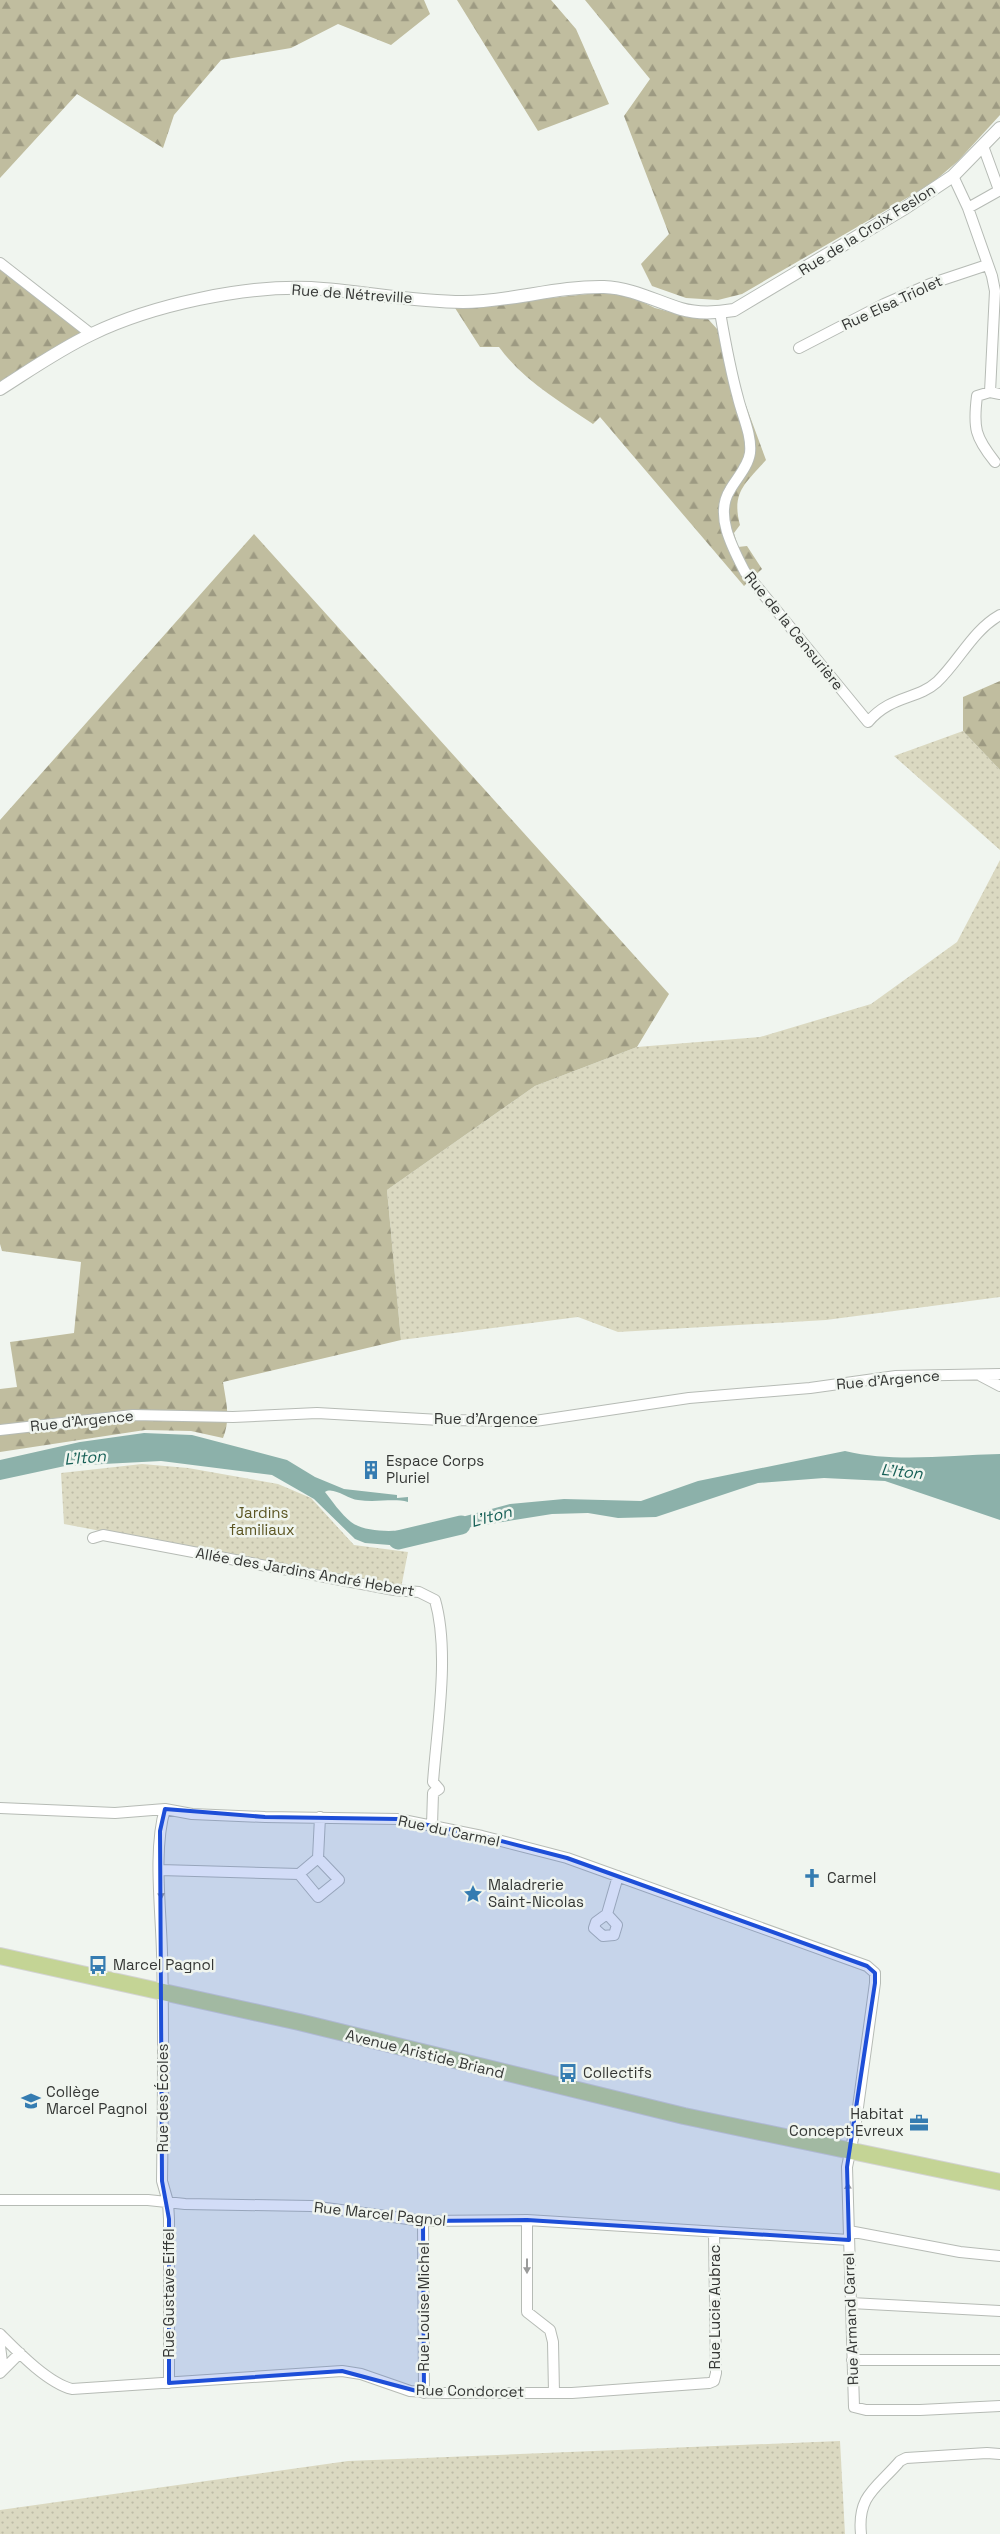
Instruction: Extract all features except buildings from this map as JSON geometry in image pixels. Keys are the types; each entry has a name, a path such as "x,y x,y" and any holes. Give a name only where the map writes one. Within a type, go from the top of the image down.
{"main road":[{"name":"Avenue Aristide Briand","path":"0,1956 299,2022 684,2116 850,2149 1000,2182"}],"street":[{"name":"Rue de la Croix Feslon","path":"720,312 734,310 750,301 953,176 1000,128"},
{"path":"968,208 1000,190 983,146"},
{"path":"953,176 968,208 995,291 995,393 977,396 974,426 980,443 995,462"},
{"path":"0,263 91,334"},
{"name":"Rue Elsa Triolet","path":"799,348 884,304 930,284 987,264"},
{"name":"Rue de Nétreville","path":"0,389 91,334 181,304 234,294 310,288 465,302 603,287 634,292 683,309 720,312"},
{"name":"Rue de la Censurière","path":"720,312 728,358 748,432 750,454 743,470 728,492 724,512 726,527 735,553 745,572 868,722 878,710 936,683 985,623 1000,615"},
{"name":"Rue d'Argence","path":"0,1430 133,1415 233,1417 317,1413 440,1420 529,1421 689,1398 810,1388 896,1376 981,1376 1000,1374"},
{"path":"981,1376 1000,1386"},
{"name":"Allée des Jardins André Hebert","path":"93,1538 104,1535 394,1590 419,1592 436,1600 442,1622 441,1669 433,1782 439,1789 433,1793 432,1825"},
{"name":"Rue du Carmel","path":"0,1808 115,1813 166,1809 201,1814 398,1819 432,1825 567,1858 867,1966 875,1973"},
{"name":"Rue des Écoles","path":"166,1809 160,1831 160,1870 163,1993 162,2181 168,2202"},
{"path":"299,1874 318,1898 339,1880 318,1858 320,1817"},
{"path":"160,1870 299,1874 318,1858"},
{"path":"607,1914 618,1876"},
{"name":"Rue Armand Carrel","path":"875,1973 864,2076 847,2167 854,2407 866,2410 912,2410 1000,2406"},
{"name":"Rue Marcel Pagnol","path":"0,2200 148,2200 311,2206 423,2221 527,2220 714,2233 849,2235 960,2252 1000,2256"},
{"name":"Rue Gustave Eiffel","path":"168,2202 169,2383"},
{"path":"527,2220 527,2312 550,2330 553,2342 554,2393"},
{"name":"Rue Louise Michel","path":"423,2221 424,2392"},
{"name":"Rue Lucie Aubrac","path":"714,2233 716,2373 714,2381"},
{"path":"851,2304 1000,2311"},
{"name":"Rue Condorcet","path":"0,2334 20,2353 63,2386 72,2389 342,2371 360,2374 410,2391 424,2392 554,2393 709,2383 714,2381"},
{"path":"0,2346 2,2371"},
{"path":"2,2371 20,2353"},
{"path":"852,2360 1000,2360"},
{"path":"861,2534 860,2513 863,2502 900,2461 906,2458 974,2453 1000,2454"}],"highlighted area":[{"path":"165,1809 265,1817 398,1819 482,1836 567,1858 867,1966 875,1973 875,1983 847,2167 849,2240 527,2220 423,2221 424,2393 342,2371 169,2383 169,2219 162,2181 160,1831"}],"green space":[{"path":"0,0 424,0 430,14 391,45 338,24 291,48 221,60 174,115 163,148 77,94 0,178"},
{"path":"457,0 551,0 576,29 609,104 538,131"},
{"path":"585,0 1000,0 1000,115 958,161 931,184 742,294 718,300 686,298 652,286 641,264 669,234 624,116 650,79"},
{"path":"0,265 85,334 0,386"},
{"path":"606,292 626,294 655,308 685,316 708,319 718,330 766,460 742,489 737,504 740,525 734,533 738,547 747,546 762,569 744,586 600,417 593,424 555,398 519,370 499,347 480,347 455,308"},
{"path":"254,534 669,994 637,1047 535,1086 387,1190 401,1340 223,1382 227,1424 223,1438 191,1431 145,1430 0,1452 0,1389 17,1387 10,1342 74,1333 81,1262 2,1251 0,1244 0,820"},
{"path":"1000,681 1000,770 963,731 963,697"},
{"path":"963,731 1000,770 1000,850 894,756"},
{"path":"1000,860 1000,1297 826,1320 618,1332 578,1317 401,1340 387,1190 535,1086 637,1047 760,1037 871,1004 957,942"},
{"name":"Jardins familiaux","path":"142,1464 188,1468 278,1484 311,1498 354,1545 408,1552 401,1588 64,1524 61,1473"},
{"path":"840,2441 845,2534 0,2534 0,2510 348,2461"}],"water":[{"path":"144,1433 192,1435 287,1460 315,1477 344,1489 397,1495 397,1498 408,1497 408,1502 396,1500 365,1501 332,1491 325,1492 344,1515 358,1526 385,1531 421,1527 428,1542 402,1546 365,1543 355,1539 314,1499 272,1475 161,1461 65,1466 0,1480 0,1460 80,1442"},
{"path":"845,1451 883,1457 1000,1454 1000,1520 885,1481 824,1478 758,1483 656,1517 618,1518 588,1513 552,1514 453,1530 440,1535 436,1524 510,1504 564,1499 641,1501 698,1481"}],"waterway":[{"name":"L'Iton","path":"398,1540 461,1525"}],"place":[{"name":"Espace Corps Pluriel","path":"371,1470"},
{"name":"Carmel","path":"812,1878"},
{"name":"Maladrerie Saint-Nicolas","path":"473,1894"},
{"name":"Marcel Pagnol","path":"98,1965"},
{"name":"Collectifs","path":"568,2073"},
{"name":"Collège Marcel Pagnol","path":"31,2101"},
{"name":"Habitat Concept Evreux","path":"919,2123"}]}
